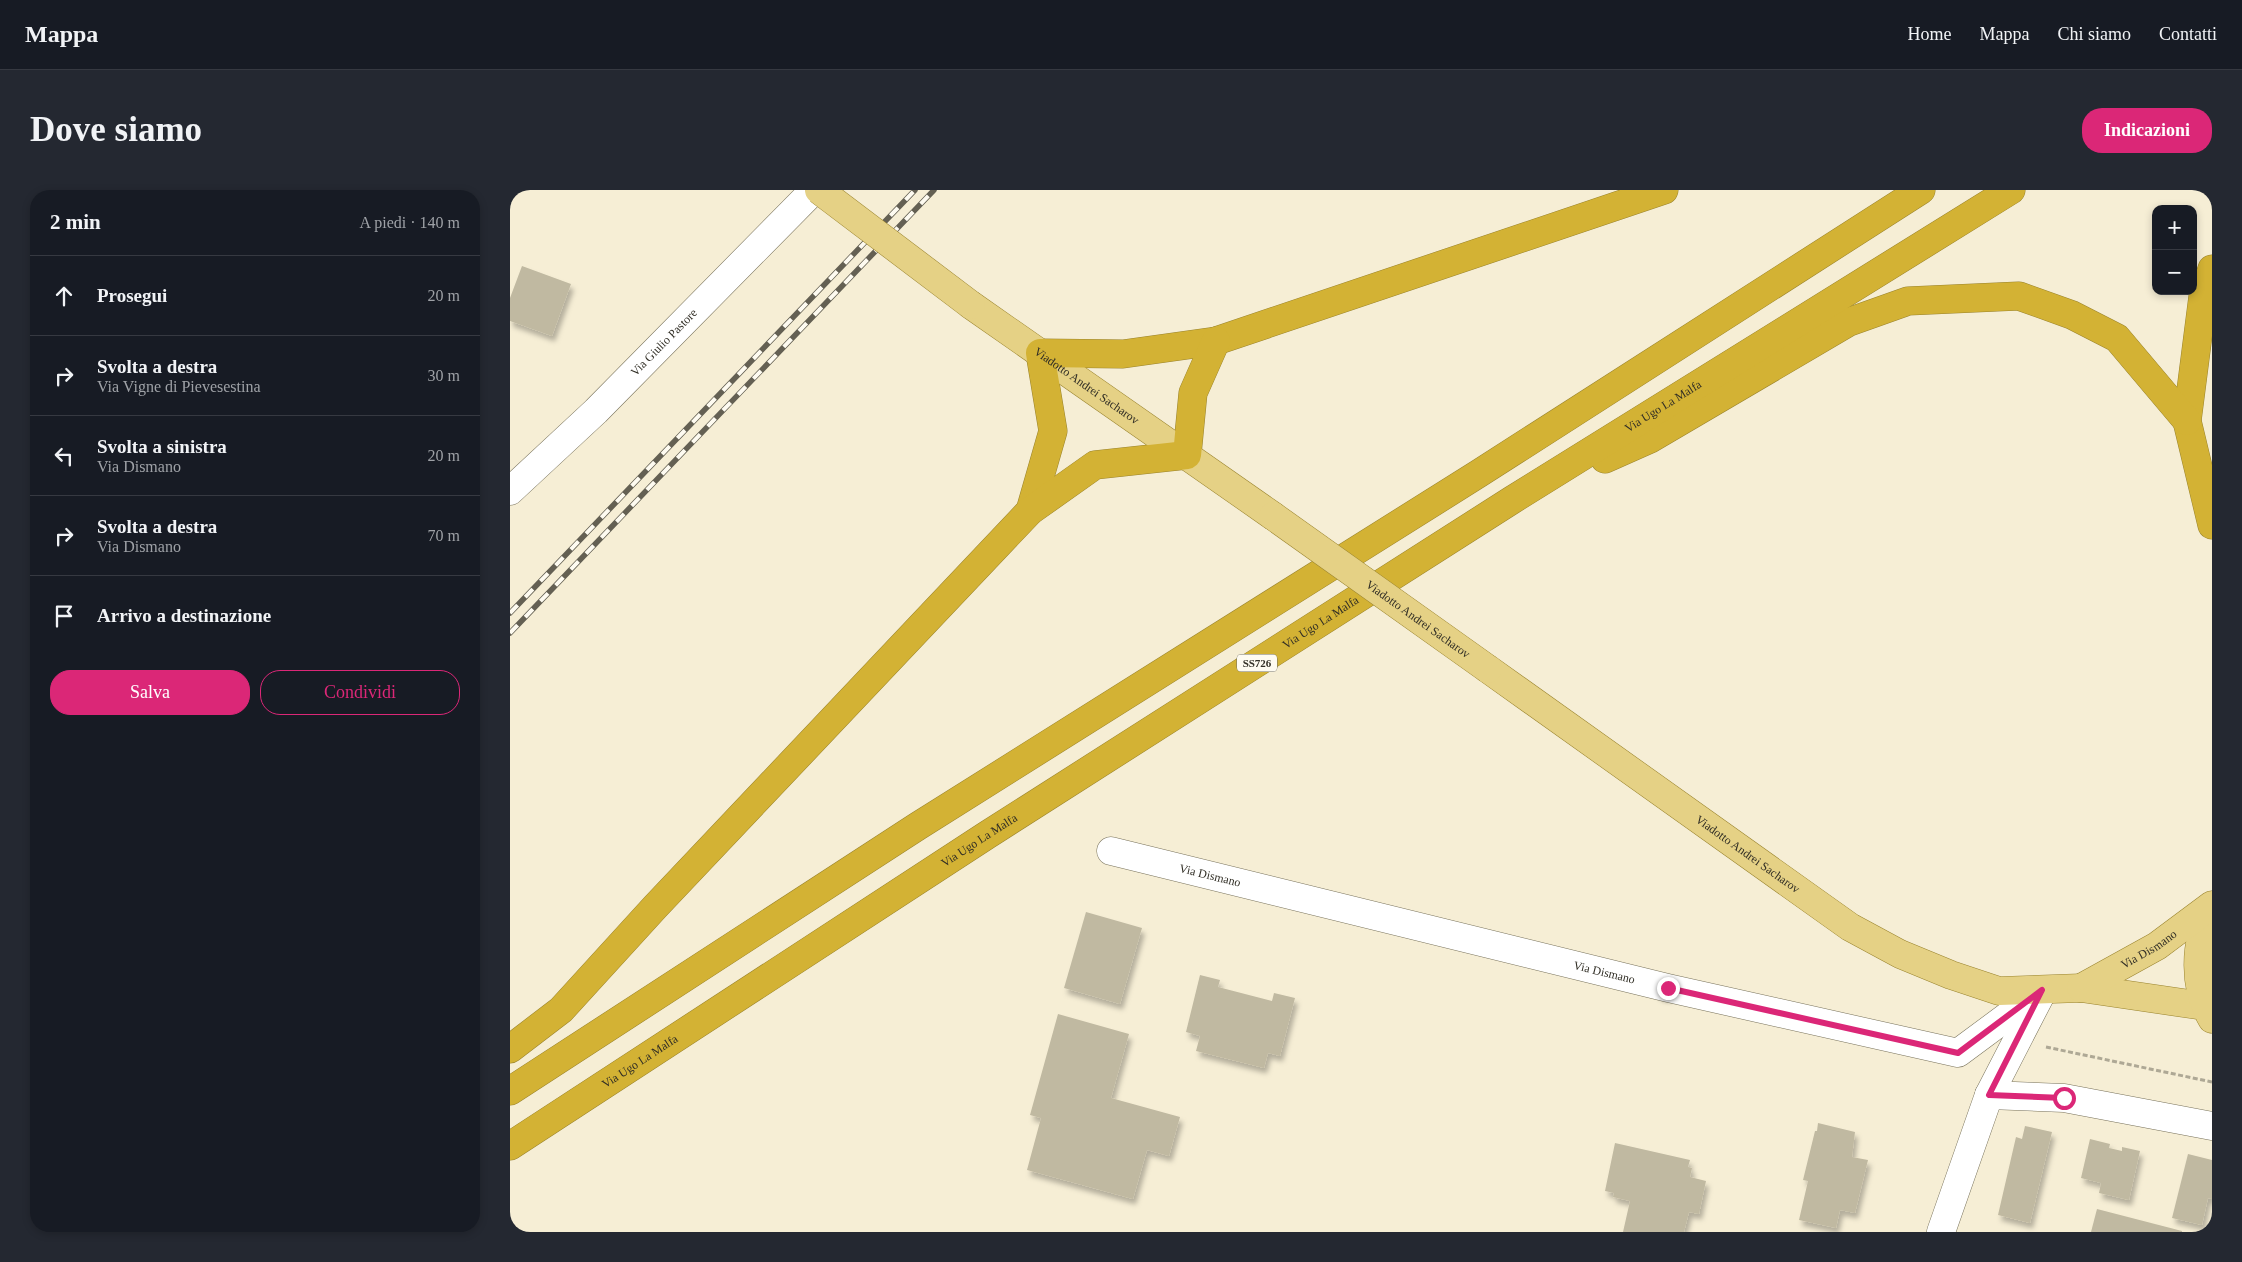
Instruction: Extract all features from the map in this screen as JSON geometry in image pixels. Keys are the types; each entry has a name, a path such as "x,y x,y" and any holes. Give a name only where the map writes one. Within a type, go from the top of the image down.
{"highway":[{"path":"1030,511 1053,431 1040,353 1124,354 1216,342 1664,190"},
{"path":"510,1091 918,826 1478,474 1921,190"},
{"name":"Via Ugo La Malfa","path":"510,1146 987,835 1512,500 2011,190"},
{"path":"2212,269 2203,296 2187,421 2212,525"},
{"path":"1512,500 1650,439 1849,322 1908,301 2019,296 2072,315 2118,338 2187,421"},
{"path":"510,1049 561,1010 1030,511 1095,465 1187,456 1193,393 1216,342"}],"main road":[{"name":"Viadotto Andrei Sacharov","path":"819,190 971,305 1273,516 1850,928 1900,954 1983,986 1999,991 2042,990"},
{"name":"Via Dismano","path":"2081,988 2157,946 2212,905"},
{"name":"Via Dismano","path":"2042,990 2081,988 2208,1012 2198,972 2202,937 2212,912"}],"street":[{"name":"Via Giulio Pastore","path":"510,491 596,411 814,190"},
{"name":"Via Dismano","path":"1111,851 1668,988 1958,1053 2042,990"},
{"path":"1941,1232 1989,1095 2042,990"},
{"path":"1989,1095 2064,1098 2212,1126"}],"path":[{"path":"2019,1036 2043,1046 2212,1082"}],"building":[{"path":"522,266 571,284 552,336 510,321 510,298"},
{"path":"1086,912 1142,928 1120,1004 1064,988"},
{"path":"1200,975 1220,980 1218,987 1272,1001 1274,993 1295,998 1280,1056 1268,1053 1264,1068 1196,1051 1200,1036 1186,1032"},
{"path":"1058,1014 1129,1034 1111,1098 1180,1117 1169,1156 1147,1150 1133,1199 1027,1170 1041,1118 1030,1115"},
{"path":"1818,1123 1855,1132 1852,1157 1868,1160 1855,1213 1840,1210 1836,1228 1799,1220 1808,1181 1803,1180"},
{"path":"2025,1126 2052,1132 2030,1223 1998,1215 2016,1137 2022,1139"},
{"path":"2090,1139 2110,1144 2109,1148 2122,1151 2122,1147 2140,1151 2129,1200 2099,1193 2101,1183 2081,1178"},
{"path":"1615,1143 1690,1160 1688,1167 1692,1168 1690,1177 1706,1181 1699,1214 1689,1212 1684,1232 1623,1232 1630,1201 1613,1197 1614,1193 1605,1191"},
{"path":"2188,1154 2212,1160 2212,1199 2208,1198 2202,1225 2172,1218"},
{"path":"2097,1209 2182,1231 2182,1232 2091,1232"}],"railway":[{"path":"510,613 915,190"},
{"path":"510,633 934,190"}],"route":[{"path":"1668,988 1958,1053 2042,990 1989,1095 2064,1098"}]}
